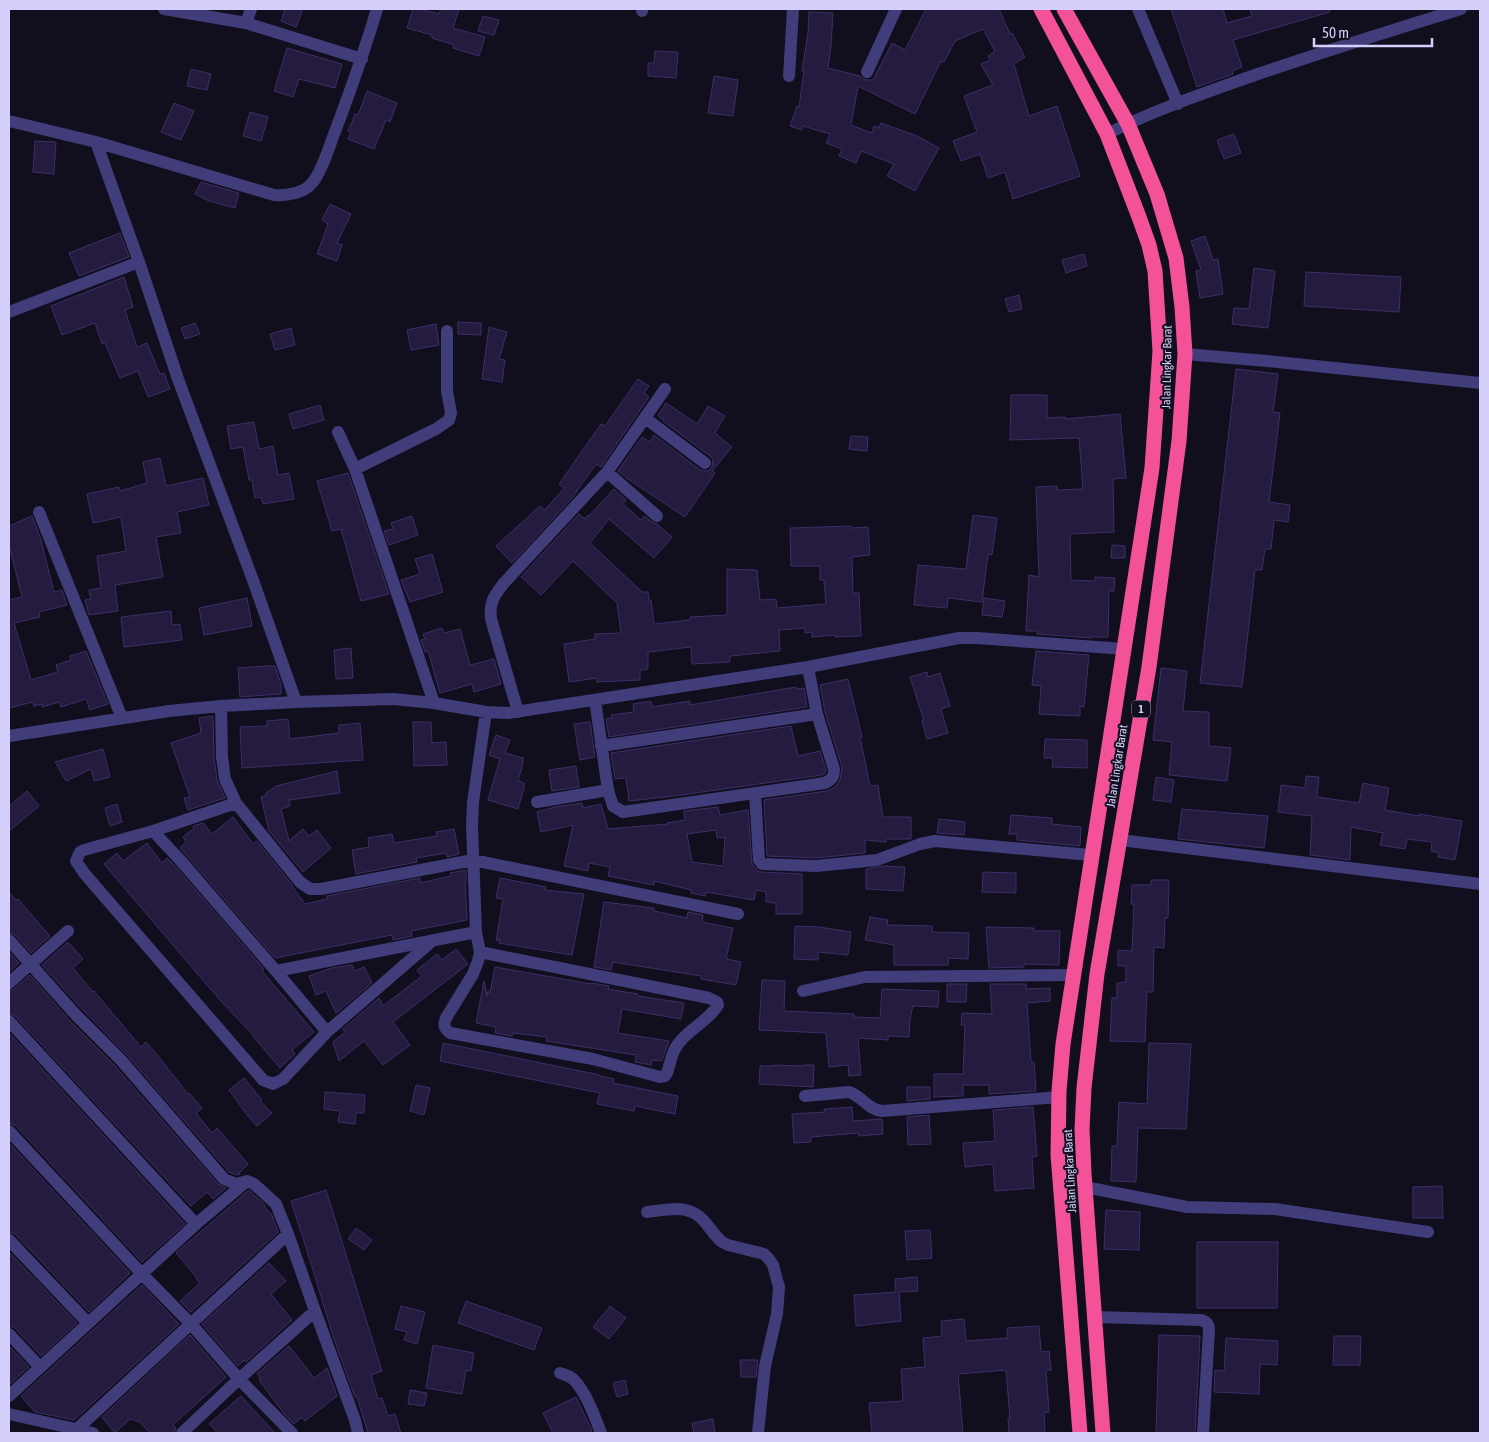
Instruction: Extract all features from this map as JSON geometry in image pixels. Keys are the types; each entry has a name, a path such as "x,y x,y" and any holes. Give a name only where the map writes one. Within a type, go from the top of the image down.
{"highway":[{"name":"Jalan Lingkar Barat","path":"1041,9 1107,134 1139,217 1149,245 1155,271 1160,329 1159,376 1152,468 1062,1044 1058,1155 1080,1433"},
{"name":"Jalan Lingkar Barat","path":"1064,9 1128,124 1158,194 1176,258 1185,354 1179,441 1149,668 1097,974 1084,1088 1082,1129 1085,1187 1103,1433"},
{"path":"1116,698 1142,702"},
{"path":"1110,732 1136,738"}],"street":[{"path":"164,9 246,23 362,59"},
{"path":"246,23 251,9"},
{"path":"9,121 96,142 274,194 284,196 294,193 312,183 324,160 362,59 377,9"},
{"path":"789,76 793,9"},
{"path":"867,72 896,9"},
{"path":"1138,9 1178,104"},
{"path":"1107,134 1221,87 1336,47 1461,9"},
{"path":"96,142 140,262 178,379 296,702"},
{"path":"9,312 140,262"},
{"path":"355,469 436,429 449,420 451,413 447,390 447,331"},
{"path":"1185,354 1480,383"},
{"path":"518,712 491,619 490,606 492,601 504,583 607,472 665,389"},
{"path":"645,418 705,463"},
{"path":"338,432 355,469 434,704"},
{"path":"607,472 657,516"},
{"path":"39,512 122,718"},
{"path":"9,736 169,711 296,702 393,699 486,712 518,712 808,667 968,638 1124,649"},
{"path":"594,700 608,790 613,806 623,812 825,783 834,776 834,769 817,714 808,667"},
{"path":"221,706 222,768 236,803 300,882 314,890 473,860 738,914"},
{"path":"480,952 709,998 717,1002 718,1005 677,1045 667,1073 663,1077 593,1059 450,1033 445,1029 444,1022 473,974 480,952 476,932 472,802 486,712"},
{"path":"601,746 817,714"},
{"path":"537,802 608,790"},
{"path":"756,793 759,860 762,864 816,866 876,860 920,844 935,841 1091,855"},
{"path":"236,803 154,831 84,850 80,852 76,861 84,873 263,1080 273,1084 283,1080 327,1032 432,941"},
{"path":"154,831 181,860 327,1032"},
{"path":"1120,840 1480,884"},
{"path":"9,983 68,931"},
{"path":"276,971 476,932"},
{"path":"9,940 76,1015 120,1060 224,1179 236,1184 247,1181 254,1184 276,1204 356,1420 358,1433"},
{"path":"803,992 865,977 1073,975"},
{"path":"9,1021 196,1224"},
{"path":"805,1096 849,1092 855,1094 873,1109 882,1111 1059,1098"},
{"path":"9,1130 142,1274 191,1324 239,1379 292,1433"},
{"path":"9,1396 196,1224 247,1181"},
{"path":"1085,1187 1187,1207 1275,1209 1428,1232"},
{"path":"647,1212 683,1208 691,1210 697,1214 722,1242 764,1254 773,1265 779,1287 777,1314 765,1366 758,1433"},
{"path":"77,1429 288,1234"},
{"path":"9,1240 88,1323"},
{"path":"182,1433 315,1311"},
{"path":"1094,1317 1201,1320 1206,1322 1209,1330 1203,1433"},
{"path":"9,1334 40,1367"},
{"path":"560,1373 568,1376 578,1385 601,1433"},
{"path":"9,1414 94,1433"}],"building":[{"path":"285,9 303,9 296,27 281,21"},
{"path":"413,9 439,14 441,9 459,9 453,28 485,37 479,56 453,48 454,45 432,38 432,35 407,28"},
{"path":"926,9 999,9 1010,34 1012,33 1025,57 1014,64 1029,116 1057,106 1080,176 1013,199 1005,172 988,178 980,154 961,161 953,141 977,132 964,96 993,85 981,64 990,60 988,56 995,51 983,29 955,41 944,62 941,61 915,114 858,86 851,125 872,133 874,126 879,128 881,123 917,136 939,148 915,191 887,176 894,164 861,151 856,163 839,156 842,149 826,143 830,134 803,126 802,130 790,126 797,106 799,107 809,12 833,13 828,68 860,76 863,79 873,80 892,43 905,50"},
{"path":"1171,9 1223,9 1227,23 1252,16 1250,9 1329,9 1330,12 1233,40 1242,67 1232,71 1233,74 1197,87"},
{"path":"483,16 499,20 494,35 478,31"},
{"path":"287,48 342,64 335,88 299,79 293,97 274,91"},
{"path":"655,51 678,52 676,78 648,76 648,63 654,63"},
{"path":"191,69 211,74 207,90 187,86"},
{"path":"714,76 738,80 733,116 708,113"},
{"path":"367,91 397,103 390,122 386,120 374,149 348,139 351,132 348,131 355,114 358,115"},
{"path":"174,103 194,111 181,140 161,132"},
{"path":"250,112 268,117 261,141 243,136"},
{"path":"1234,134 1241,153 1224,159 1217,140"},
{"path":"35,141 56,142 54,174 33,172"},
{"path":"201,182 239,193 235,208 209,201 195,194"},
{"path":"330,204 351,214 337,243 342,245 337,261 317,254 328,224 322,220"},
{"path":"120,233 129,257 79,276 69,253"},
{"path":"1205,236 1213,260 1218,259 1223,294 1200,298 1196,271 1201,270 1191,241"},
{"path":"1084,254 1087,266 1066,273 1062,260"},
{"path":"1254,268 1275,271 1268,328 1232,324 1234,308 1249,309"},
{"path":"1306,272 1401,277 1399,312 1304,306"},
{"path":"124,277 133,307 125,310 137,347 147,343 160,374 164,373 170,389 148,397 138,371 120,378 105,343 102,344 95,323 62,335 51,306"},
{"path":"1019,295 1022,309 1009,312 1005,299"},
{"path":"458,322 481,323 481,335 458,334"},
{"path":"195,323 200,334 185,339 181,328"},
{"path":"436,324 439,345 411,350 407,330"},
{"path":"489,327 507,332 499,359 505,360 502,382 482,379"},
{"path":"291,328 295,345 275,350 270,334"},
{"path":"1236,369 1278,374 1273,412 1280,413 1269,502 1290,505 1288,522 1274,520 1271,549 1265,549 1262,570 1255,570 1242,687 1200,683"},
{"path":"638,379 649,386 644,393 649,397 601,467 596,464 572,498 512,563 496,546 540,506 545,510 564,488 559,484 601,424 605,426"},
{"path":"1011,395 1047,395 1047,418 1065,417 1065,419 1120,414 1126,478 1113,479 1114,532 1070,534 1071,580 1095,581 1095,577 1115,578 1114,591 1109,591 1108,637 1091,638 1037,634 1038,631 1026,631 1029,575 1039,577 1036,487 1057,486 1057,490 1083,489 1079,438 1010,440"},
{"path":"666,403 697,424 708,406 725,416 715,433 732,447 712,471 715,473 685,517 618,471 642,437 650,442 654,435 700,470 708,471 712,467 713,460 710,456 658,416"},
{"path":"320,405 324,420 293,429 289,414"},
{"path":"254,422 259,449 273,446 278,475 289,473 294,499 263,504 261,497 255,498 252,480 249,480 243,447 231,449 227,426"},
{"path":"851,436 868,437 867,451 849,449"},
{"path":"160,458 166,486 203,478 209,505 177,512 181,533 156,537 163,577 115,585 118,611 89,615 85,600 91,599 89,590 101,588 97,556 126,551 121,517 93,523 87,494 119,487 120,491 147,483 143,462"},
{"path":"348,473 389,594 361,601 341,529 332,531 317,481"},
{"path":"614,489 626,500 623,504 641,520 644,516 672,537 654,558 609,519 590,543 642,592 648,592 654,624 690,620 690,617 727,615 727,569 757,570 760,600 776,599 777,608 826,604 824,580 820,580 820,566 791,566 790,528 868,527 870,555 852,557 853,593 859,593 861,636 835,637 835,635 812,637 812,632 805,633 805,628 779,630 780,651 730,656 730,662 692,664 691,647 648,652 648,669 640,670 640,680 597,682 597,678 569,682 564,644 595,639 595,634 621,633 617,603 573,561 541,595 521,577 579,514 585,519"},
{"path":"973,515 997,518 992,555 988,554 982,602 948,598 947,608 914,605 918,565 966,569"},
{"path":"32,516 40,537 54,592 62,590 67,605 39,612 40,617 14,623 31,680 58,672 56,665 71,660 70,656 86,651 108,704 90,710 86,699 61,707 59,702 42,707 42,704 34,706 33,702 9,708 9,600 22,597 9,545 9,526"},
{"path":"412,516 418,535 389,545 384,531 393,529 391,523"},
{"path":"1112,545 1125,546 1125,558 1111,558"},
{"path":"432,554 443,592 410,602 401,580 420,574 415,559"},
{"path":"247,598 252,626 204,635 199,608"},
{"path":"984,598 1005,601 1002,617 982,615"},
{"path":"171,611 172,625 180,624 182,640 124,647 121,617"},
{"path":"442,628 444,633 460,629 470,665 494,659 501,684 474,692 472,684 440,693 428,651 425,652 421,640 425,639 423,634"},
{"path":"351,648 353,678 336,679 334,650"},
{"path":"1036,651 1089,655 1084,707 1080,706 1080,716 1039,714 1041,686 1032,685"},
{"path":"275,666 281,684 281,694 240,697 238,668"},
{"path":"1161,668 1187,671 1183,711 1209,712 1209,746 1231,748 1227,781 1169,775 1172,742 1153,740"},
{"path":"927,672 928,677 940,673 950,706 941,709 948,733 927,739 922,721 924,721 910,677"},
{"path":"848,679 862,737 860,737 870,786 878,785 883,817 911,817 911,839 887,839 886,842 865,840 865,853 816,858 767,856 764,800 827,791 835,787 840,780 842,767 825,712 820,685"},
{"path":"796,687 796,689 804,688 807,707 609,737 606,719 612,718 611,715 634,712 633,704 651,701 652,707 690,701 690,705"},
{"path":"213,716 214,757 217,780 225,798 188,810 184,798 190,797 171,743 201,733 199,718"},
{"path":"288,719 290,739 339,733 339,725 360,723 363,760 242,768 240,727 267,726 267,721"},
{"path":"413,722 431,722 432,743 446,742 447,765 414,766"},
{"path":"590,722 595,757 580,760 574,724"},
{"path":"791,726 798,756 820,751 826,770 824,774 629,801 626,778 615,779 611,753"},
{"path":"496,735 510,740 505,753 523,758 518,781 524,783 524,788 518,809 488,800 500,759 489,755"},
{"path":"1045,739 1087,740 1087,768 1052,767 1053,758 1044,758"},
{"path":"103,749 110,777 94,781 91,769 66,781 55,762"},
{"path":"576,766 579,787 552,791 549,770"},
{"path":"337,771 340,793 289,800 290,806 281,809 289,841 303,829 309,836 317,830 331,848 303,872 269,831 261,797 266,796 265,794 276,786"},
{"path":"1306,776 1319,777 1317,797 1359,803 1363,783 1389,788 1385,810 1462,821 1455,860 1438,857 1439,853 1431,851 1432,842 1407,839 1405,849 1380,845 1383,833 1351,827 1350,860 1310,855 1312,816 1278,812 1281,785 1305,788"},
{"path":"1156,777 1174,780 1171,802 1153,800"},
{"path":"27,791 39,806 9,831 9,806"},
{"path":"582,803 583,808 601,804 608,829 668,824 685,820 684,811 718,807 720,815 748,810 752,864 761,872 802,874 802,914 776,914 776,903 766,902 766,892 756,890 754,900 706,892 705,896 691,893 691,890 654,881 654,885 608,876 610,867 589,863 588,871 564,866 573,825 541,832 537,812","holes":["716,830 717,838 725,837 723,866 692,862 687,834"]},
{"path":"117,804 122,822 110,826 105,808"},
{"path":"1182,809 1268,816 1264,848 1178,839"},
{"path":"1011,815 1052,818 1052,824 1081,827 1080,846 1017,840 1017,834 1009,834"},
{"path":"233,817 253,844 257,841 305,904 327,899 327,896 420,878 420,883 451,876 450,873 466,870 467,920 411,931 412,936 393,940 392,935 275,958 180,848 186,842 183,837 194,828 193,826 203,823 212,834"},
{"path":"939,819 965,822 964,835 937,833"},
{"path":"454,829 459,854 447,857 446,853 416,858 417,862 356,874 352,850 369,847 368,838 392,834 394,843 437,836 436,832"},
{"path":"147,843 162,863 167,858 175,866 264,969 262,971 314,1032 292,1050 295,1054 280,1068 104,864 117,853 123,861"},
{"path":"884,866 905,867 903,891 866,889 866,869"},
{"path":"983,872 1016,873 1016,893 982,892"},
{"path":"500,878 546,887 545,890 584,894 572,955 499,943 500,938 496,941 503,899 496,898"},
{"path":"1151,880 1169,880 1168,918 1165,918 1164,948 1154,947 1153,992 1147,992 1145,1042 1110,1041 1112,998 1117,998 1117,983 1126,982 1126,966 1118,966 1118,950 1132,951 1134,904 1131,904 1132,885 1151,885"},
{"path":"9,892 16,900 18,899 50,936 31,953 15,935 9,932"},
{"path":"604,902 654,908 654,911 687,918 688,912 703,915 702,922 733,928 726,959 741,962 736,985 701,979 701,976 613,962 611,970 594,967"},
{"path":"870,917 888,920 887,925 932,926 932,932 969,933 968,959 949,958 948,965 894,965 894,945 865,940"},
{"path":"795,926 819,927 851,932 848,955 818,952 818,960 794,959"},
{"path":"986,927 1034,928 1034,931 1060,931 1059,965 1024,964 1024,967 989,968"},
{"path":"68,942 83,959 73,968 141,1047 146,1042 188,1094 202,1108 196,1113 212,1133 217,1128 248,1164 240,1174 237,1175 229,1172 126,1054 42,965"},
{"path":"456,949 468,964 393,1022 410,1045 383,1065 364,1041 339,1061 333,1042 345,1032 343,1029 379,998 383,1006 422,976 417,970 437,954 442,960"},
{"path":"9,952 19,963 9,972"},
{"path":"352,965 355,971 364,967 372,983 336,1013 326,991 316,995 309,976 332,968"},
{"path":"495,967 609,986 608,989 638,994 638,996 684,1003 681,1019 622,1009 618,1033 669,1041 662,1061 652,1060 651,1065 635,1062 636,1055 546,1041 547,1037 513,1033 512,1036 495,1033 496,1027 476,1023 484,981 487,996 488,991 490,993"},
{"path":"30,975 70,1021 114,1065 218,1184 226,1188 213,1199 207,1192 191,1206 15,1016 9,1013 9,991"},
{"path":"762,980 785,981 784,1011 854,1014 854,1017 880,1018 882,989 939,991 938,1007 913,1006 909,1037 888,1036 888,1040 858,1038 861,1075 849,1076 848,1065 829,1067 826,1033 759,1030"},
{"path":"947,984 967,984 966,1002 947,1002"},
{"path":"990,984 1026,984 1026,989 1050,988 1050,1001 1027,1003 1031,1062 1034,1062 1036,1091 989,1094 989,1085 963,1085 963,1096 934,1097 934,1074 963,1074 965,1025 961,1025 962,1013 992,1014"},
{"path":"9,1033 185,1224 142,1262 15,1125 9,1123"},
{"path":"443,1043 600,1075 614,1079 613,1083 678,1096 675,1114 635,1106 634,1111 597,1104 600,1093 440,1061"},
{"path":"1149,1043 1191,1044 1186,1129 1138,1128 1136,1182 1111,1181 1112,1146 1117,1146 1119,1102 1147,1104"},
{"path":"814,1065 813,1087 759,1084 760,1066"},
{"path":"244,1078 262,1100 260,1101 272,1113 257,1126 229,1090"},
{"path":"416,1085 430,1088 424,1115 410,1111"},
{"path":"907,1087 930,1087 930,1099 907,1101"},
{"path":"325,1092 365,1095 364,1113 356,1113 355,1124 338,1122 340,1111 324,1109"},
{"path":"852,1107 853,1121 882,1119 883,1134 859,1136 858,1133 811,1137 811,1142 794,1143 792,1114 825,1112 824,1109"},
{"path":"1033,1107 1037,1156 1032,1157 1034,1188 995,1191 993,1164 965,1167 963,1143 995,1141 993,1110"},
{"path":"929,1115 931,1144 908,1145 907,1117"},
{"path":"9,1143 130,1273 89,1312 15,1234 9,1232"},
{"path":"1442,1186 1443,1218 1413,1218 1413,1187"},
{"path":"249,1190 265,1205 272,1215 278,1232 191,1312 180,1301 200,1283 176,1253"},
{"path":"326,1190 382,1371 371,1375 378,1399 382,1398 388,1416 395,1414 401,1433 368,1433 357,1397 355,1397 334,1339 291,1201"},
{"path":"1106,1210 1140,1212 1139,1250 1104,1249"},
{"path":"356,1228 372,1240 364,1250 348,1239"},
{"path":"930,1230 932,1258 907,1260 905,1231"},
{"path":"1197,1242 1278,1242 1277,1308 1197,1308"},
{"path":"9,1252 77,1323 41,1356 15,1328 9,1326"},
{"path":"269,1263 286,1281 271,1294 292,1320 246,1362 244,1360 238,1366 202,1324"},
{"path":"917,1277 918,1291 899,1292 901,1321 856,1326 854,1295 896,1292 895,1279"},
{"path":"142,1285 179,1324 74,1420 35,1412 21,1396"},
{"path":"466,1301 542,1328 534,1350 458,1323"},
{"path":"401,1306 425,1312 417,1344 404,1340 407,1332 395,1329"},
{"path":"610,1306 626,1318 609,1339 593,1327"},
{"path":"964,1319 966,1341 1008,1338 1007,1328 1039,1326 1041,1352 1049,1351 1051,1370 1046,1370 1049,1412 1044,1413 1045,1433 1009,1433 1008,1418 1010,1418 1006,1370 958,1374 963,1433 872,1433 869,1403 903,1401 901,1369 925,1367 923,1338 942,1336 941,1321"},
{"path":"190,1335 226,1377 173,1425 176,1428 174,1433 150,1433 140,1422 130,1419 115,1433 102,1417"},
{"path":"1159,1335 1200,1336 1195,1433 1156,1433"},
{"path":"1334,1336 1361,1336 1360,1365 1333,1365"},
{"path":"1226,1338 1278,1341 1277,1365 1260,1364 1259,1394 1214,1392 1215,1370 1224,1371"},
{"path":"433,1345 474,1353 471,1371 466,1370 462,1394 426,1388"},
{"path":"9,1346 29,1367 10,1384 9,1382"},
{"path":"289,1346 314,1378 327,1368 337,1396 305,1421 302,1417 294,1424 259,1380 261,1379 257,1374"},
{"path":"740,1360 758,1360 756,1377 741,1377"},
{"path":"625,1380 628,1394 617,1397 613,1383"},
{"path":"410,1390 427,1393 424,1406 408,1404"},
{"path":"241,1396 275,1433 218,1433 209,1424"},
{"path":"576,1397 592,1431 587,1433 553,1433 543,1413"},
{"path":"713,1419 715,1433 694,1433 692,1423"}]}
